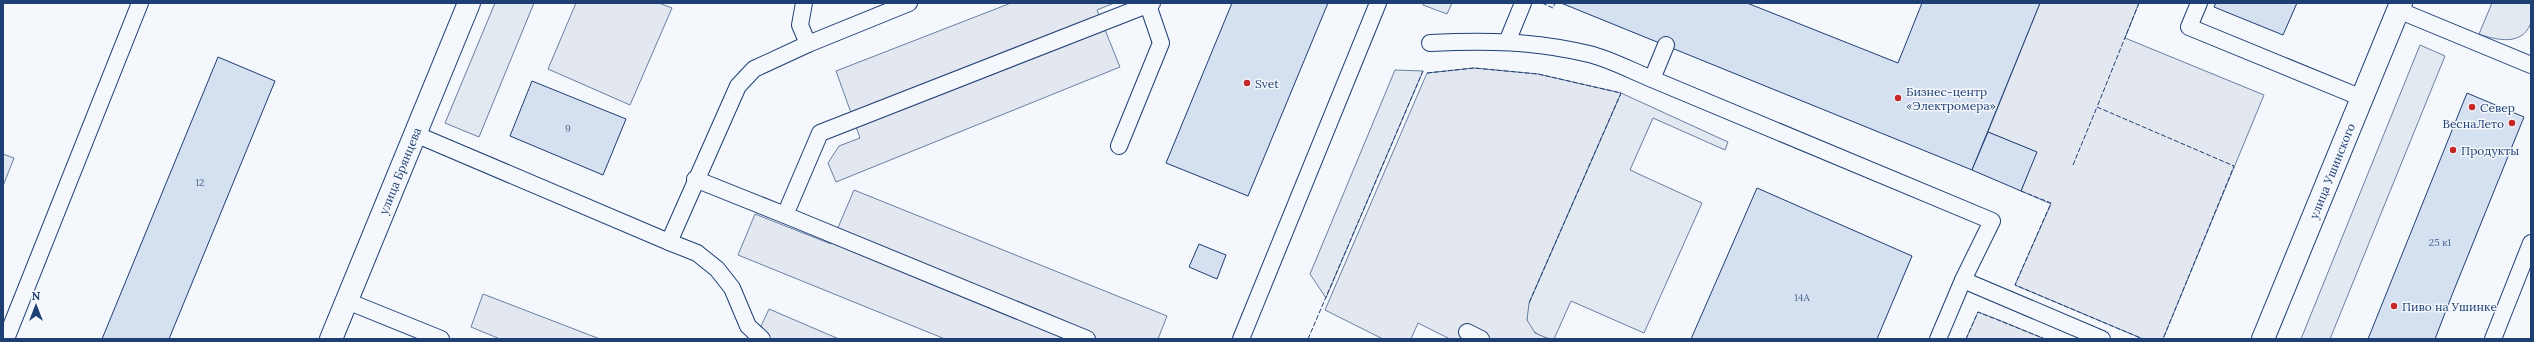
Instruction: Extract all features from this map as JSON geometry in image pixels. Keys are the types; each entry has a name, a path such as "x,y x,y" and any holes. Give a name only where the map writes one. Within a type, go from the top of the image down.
{"street":[{"name":"улица Брянцева","path":"331,339 469,3"},
{"name":"улица Ушинского","path":"2263,339 2399,6"}],"lane":[{"path":"6,339 140,3"},
{"path":"804,3 800,25 808,44"},
{"path":"669,242 738,86 754,69 808,44 909,3"},
{"path":"1241,339 1378,3"},
{"path":"1507,42 1523,3"},
{"path":"2199,3 2189,27 2362,98"},
{"path":"785,215 820,133 1150,4 1161,43 1119,146"},
{"path":"2399,6 2531,65"},
{"path":"1430,43 1488,40 1591,54 1992,221 1938,339"},
{"path":"1652,79 1666,45"},
{"path":"415,134 697,253 717,269 732,288 748,326 762,339"},
{"path":"696,179 1087,339"},
{"path":"2493,339 2527,265 2531,243"},
{"path":"1964,280 2102,339"},
{"path":"347,301 441,339"},
{"path":"1467,332 1481,339"}],"shaded area":[{"path":"495,3 534,3 479,137 445,123"},
{"path":"576,3 659,3 672,8 630,105 548,69"},
{"path":"1011,3 1114,3 1097,10 1120,67 836,182 828,163 839,146 860,138 836,71"},
{"path":"1423,3 1452,3 1447,14 1423,5"},
{"path":"2040,3 2139,3 2125,38 2264,95 2163,339 2143,339 2015,285 2051,204 2021,191 2036,152 1988,132"},
{"path":"2492,3 2531,3 2531,20 2526,32 2521,36 2508,40 2479,34"},
{"path":"2420,45 2445,56 2330,339 2301,339"},
{"path":"1474,68 1538,74 1621,93 1529,303 1527,320 1535,333 1549,339 1450,339 1418,323 1411,339 1383,339 1325,310 1427,73"},
{"path":"1395,70 1423,71 1326,298 1310,274"},
{"path":"1621,93 1728,142 1725,150 1653,118 1630,170 1702,203 1644,333 1571,301 1554,339 1545,338 1537,334 1528,324 1527,316 1529,303"},
{"path":"3,154 14,158 3,186"},
{"path":"854,190 1167,316 1158,339 945,339 738,255 755,214 831,244"},
{"path":"483,294 600,339 500,339 471,327"},
{"path":"769,309 839,339 755,339"},
{"path":"1978,312 1999,320 2045,339 1966,339"}],"building":[{"name":"Svet","path":"1232,3 1328,3 1248,196 1166,163"},
{"name":"Бизнес-центр «Электромера»","path":"1561,3 1747,3 1898,63 1922,3 2040,3 1972,170"},
{"path":"2216,3 2297,3 2283,35 2214,7"},
{"path":"218,57 275,81 169,339 102,339"},
{"path":"532,81 626,119 603,175 510,136"},
{"path":"2467,93 2524,117 2435,339 2368,339"},
{"path":"1988,132 2037,152 2021,191 1972,170"},
{"path":"1757,188 1912,256 1877,339 1691,339"},
{"path":"1199,244 1226,255 1217,279 1189,267"}],"fence":[{"path":"1542,3 1553,8 1555,3"},
{"path":"2139,3 2097,107 2234,166 2163,339"},
{"path":"1427,73 1474,68 1538,74 1621,93 1529,303"},
{"path":"1308,339 1423,71"},
{"path":"2073,165 2097,107"},
{"path":"2021,191 2051,203 2015,285 2143,339"},
{"path":"1966,339 1978,312 2045,339"}],"place":[{"name":"Svet","path":"1247,83"},
{"name":"Бизнес-центр «Электромера»","path":"1898,98"},
{"name":"Север","path":"2472,107"},
{"name":"ВеснаЛето","path":"2512,123"},
{"name":"Продукты","path":"2453,150"},
{"name":"Пиво на Ушинке","path":"2394,306"}]}
